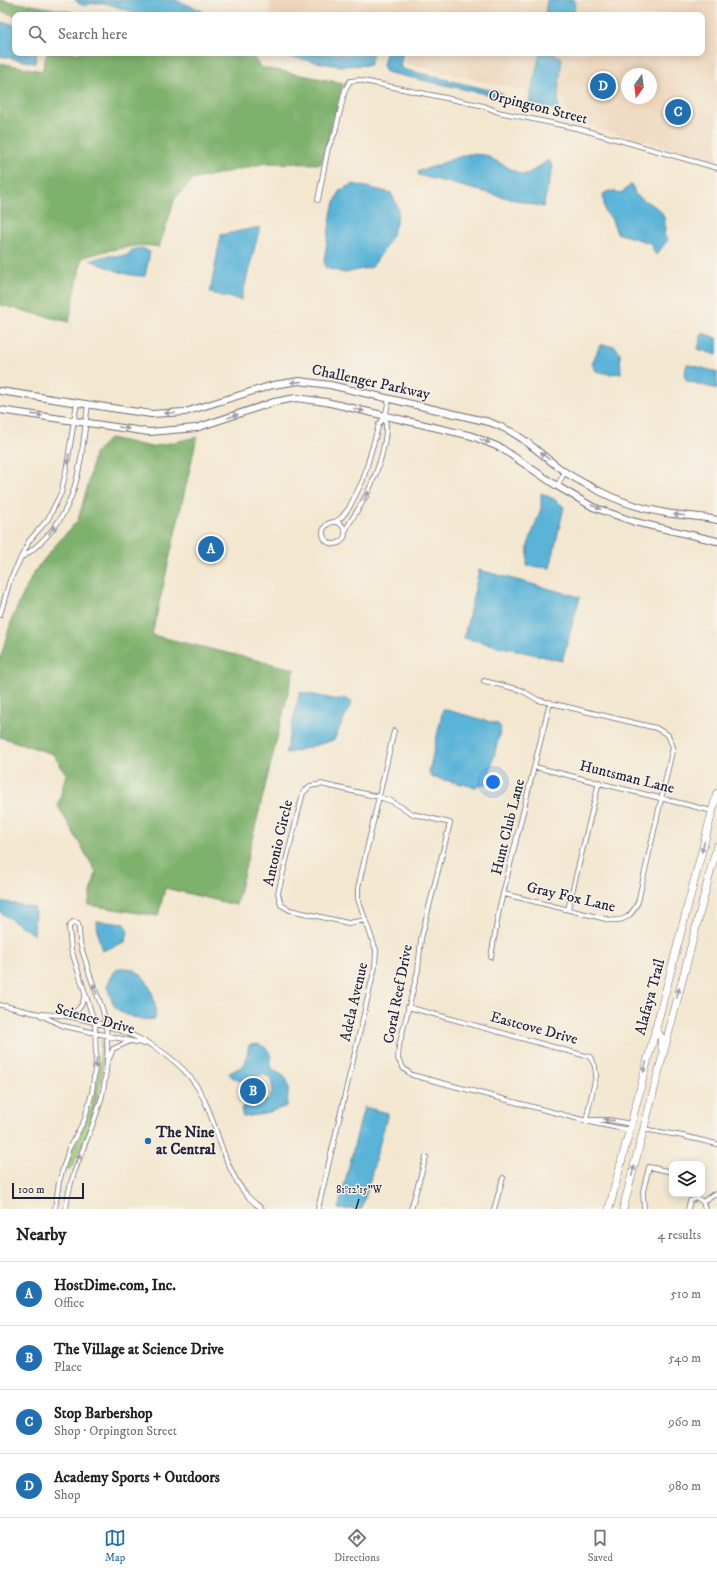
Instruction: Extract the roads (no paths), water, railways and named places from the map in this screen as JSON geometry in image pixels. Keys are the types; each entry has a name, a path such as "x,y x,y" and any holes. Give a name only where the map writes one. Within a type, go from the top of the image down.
{"main road":[{"name":"Challenger Parkway","path":"0,391 151,414 185,412 273,385 299,381 330,384 389,399 472,417 506,428 520,436 565,472 598,491 640,508 717,520"},
{"name":"Challenger Parkway","path":"0,410 149,432 196,428 274,402 296,398 326,402 385,417 472,436 501,448 557,486 593,507 635,522 717,541"},
{"name":"Alafaya Trail","path":"609,1209 655,1030 715,813 717,796"},
{"name":"Alafaya Trail","path":"623,1209 717,846"},
{"path":"660,1012 662,1025 669,1031"},
{"path":"655,1030 661,1037 662,1055"}],"street":[{"name":"Orpington Street","path":"318,200 328,148 335,132 345,90 350,81 359,80 484,106 498,112 580,129 717,168"},
{"path":"385,417 379,424 367,470 358,492 349,508 341,518 331,522 324,528 323,534 326,540 332,544 340,543 345,538 346,530 362,504 375,474 387,426 385,417 389,399"},
{"path":"0,615 10,580 29,541 48,519 61,493 77,402"},
{"path":"23,556 37,547 48,535 65,513 71,501 78,476 88,404"},
{"path":"557,486 565,472"},
{"path":"336,521 342,524 346,530"},
{"name":"Gray Fox Lane","path":"484,681 522,690 534,698 656,728 668,735 672,741 673,751 638,902 633,912 628,917 616,921 504,894"},
{"name":"Hunt Club Lane","path":"491,957 504,894 550,702"},
{"name":"Adela Avenue","path":"318,1209 375,967 376,950 358,899 358,888 394,731"},
{"name":"Huntsman Lane","path":"535,766 663,798 715,813"},
{"path":"568,909 599,782"},
{"name":"Antonio Circle","path":"366,920 348,923 290,910 281,905 278,893 303,793 310,786 320,784 379,797 391,801 413,814"},
{"name":"Coral Reef Drive","path":"413,814 450,823 421,939 418,970 399,1046 398,1059 404,1069 412,1076 586,1120 610,1120 630,1127"},
{"path":"55,1209 59,1182 69,1148 84,1121 92,1093 96,1060 97,1034 95,1024 71,949 69,927 73,922 78,924 80,942 103,1013 107,1036 108,1061 102,1096 92,1126 74,1169 69,1185 66,1209"},
{"path":"60,1015 70,1014 78,1010 84,1002 86,993"},
{"name":"Science Drive","path":"0,1004 36,1013 60,1015 127,1032 168,1056 188,1074 196,1086 207,1106 233,1177 245,1194 262,1209"},
{"name":"Eastcove Drive","path":"408,1007 590,1057 595,1066 596,1076 586,1120"},
{"name":"Science Drive","path":"36,1013 64,1026 148,1044"},
{"path":"108,1061 113,1049 129,1041"},
{"path":"643,1129 717,1144"},
{"path":"411,1209 426,1157"},
{"path":"644,1209 643,1191 649,1167 669,1171"},
{"path":"494,1209 503,1178"},
{"path":"59,1182 69,1185"},
{"path":"703,1202 712,1195 717,1194"},
{"path":"688,1209 692,1199 697,1198 703,1202 705,1209"}],"water":[{"path":"75,0 175,0 203,11 131,12 103,3 95,3 85,6"},
{"path":"547,0 575,0 574,12 545,12"},
{"path":"0,22 12,24 12,56 36,56 35,63 0,56"},
{"path":"286,56 372,56 370,65 338,66"},
{"path":"385,56 402,56 400,65 402,69 502,93 504,98 386,72 383,65"},
{"path":"539,56 558,56 562,58 558,95 559,111 529,103"},
{"path":"469,154 485,155 522,175 534,170 549,160 553,167 543,207 418,175 419,171"},
{"path":"353,184 391,193 398,210 393,233 381,255 372,267 345,273 326,268 324,261 332,210 340,190"},
{"path":"632,184 635,194 658,209 664,218 664,235 668,240 656,255 650,243 617,233 611,218 605,212 603,194 609,191 621,193"},
{"path":"260,227 241,300 210,293 221,235"},
{"path":"142,248 150,252 145,276 124,273 90,260 106,256 126,256 132,250"},
{"path":"702,333 717,338 717,355 698,349"},
{"path":"600,345 615,346 620,353 621,373 609,374 596,371 592,364"},
{"path":"687,364 717,372 717,389 687,381 684,376"},
{"path":"541,493 554,499 564,507 550,568 527,566 528,545 541,509"},
{"path":"479,570 580,597 562,661 464,638"},
{"path":"300,692 338,700 345,698 352,702 334,740 285,754"},
{"path":"443,709 498,724 501,728 487,784 475,787 431,777 429,772"},
{"path":"0,901 35,908 34,935 0,912"},
{"path":"97,921 125,924 128,933 125,942 102,951 98,936"},
{"path":"119,968 132,969 138,972 148,983 154,998 156,1013 155,1019 144,1019 126,1015 114,1005 107,986 113,973"},
{"path":"257,1044 268,1050 272,1069 284,1076 287,1080 287,1106 264,1114 243,1117 241,1109 247,1102 251,1104 269,1100 273,1090 270,1077 262,1074 240,1081 236,1080 229,1073 245,1065 249,1045"},
{"path":"364,1107 388,1113 362,1209 338,1209"}],"place":[{"name":"Academy Sports + Outdoors","path":"603,86"},
{"name":"Stop Barbershop","path":"678,112"},
{"name":"HostDime.com, Inc.","path":"211,549"},
{"name":"The Village at Science Drive","path":"253,1091"},
{"name":"The Nine at Central","path":"148,1141"}]}
